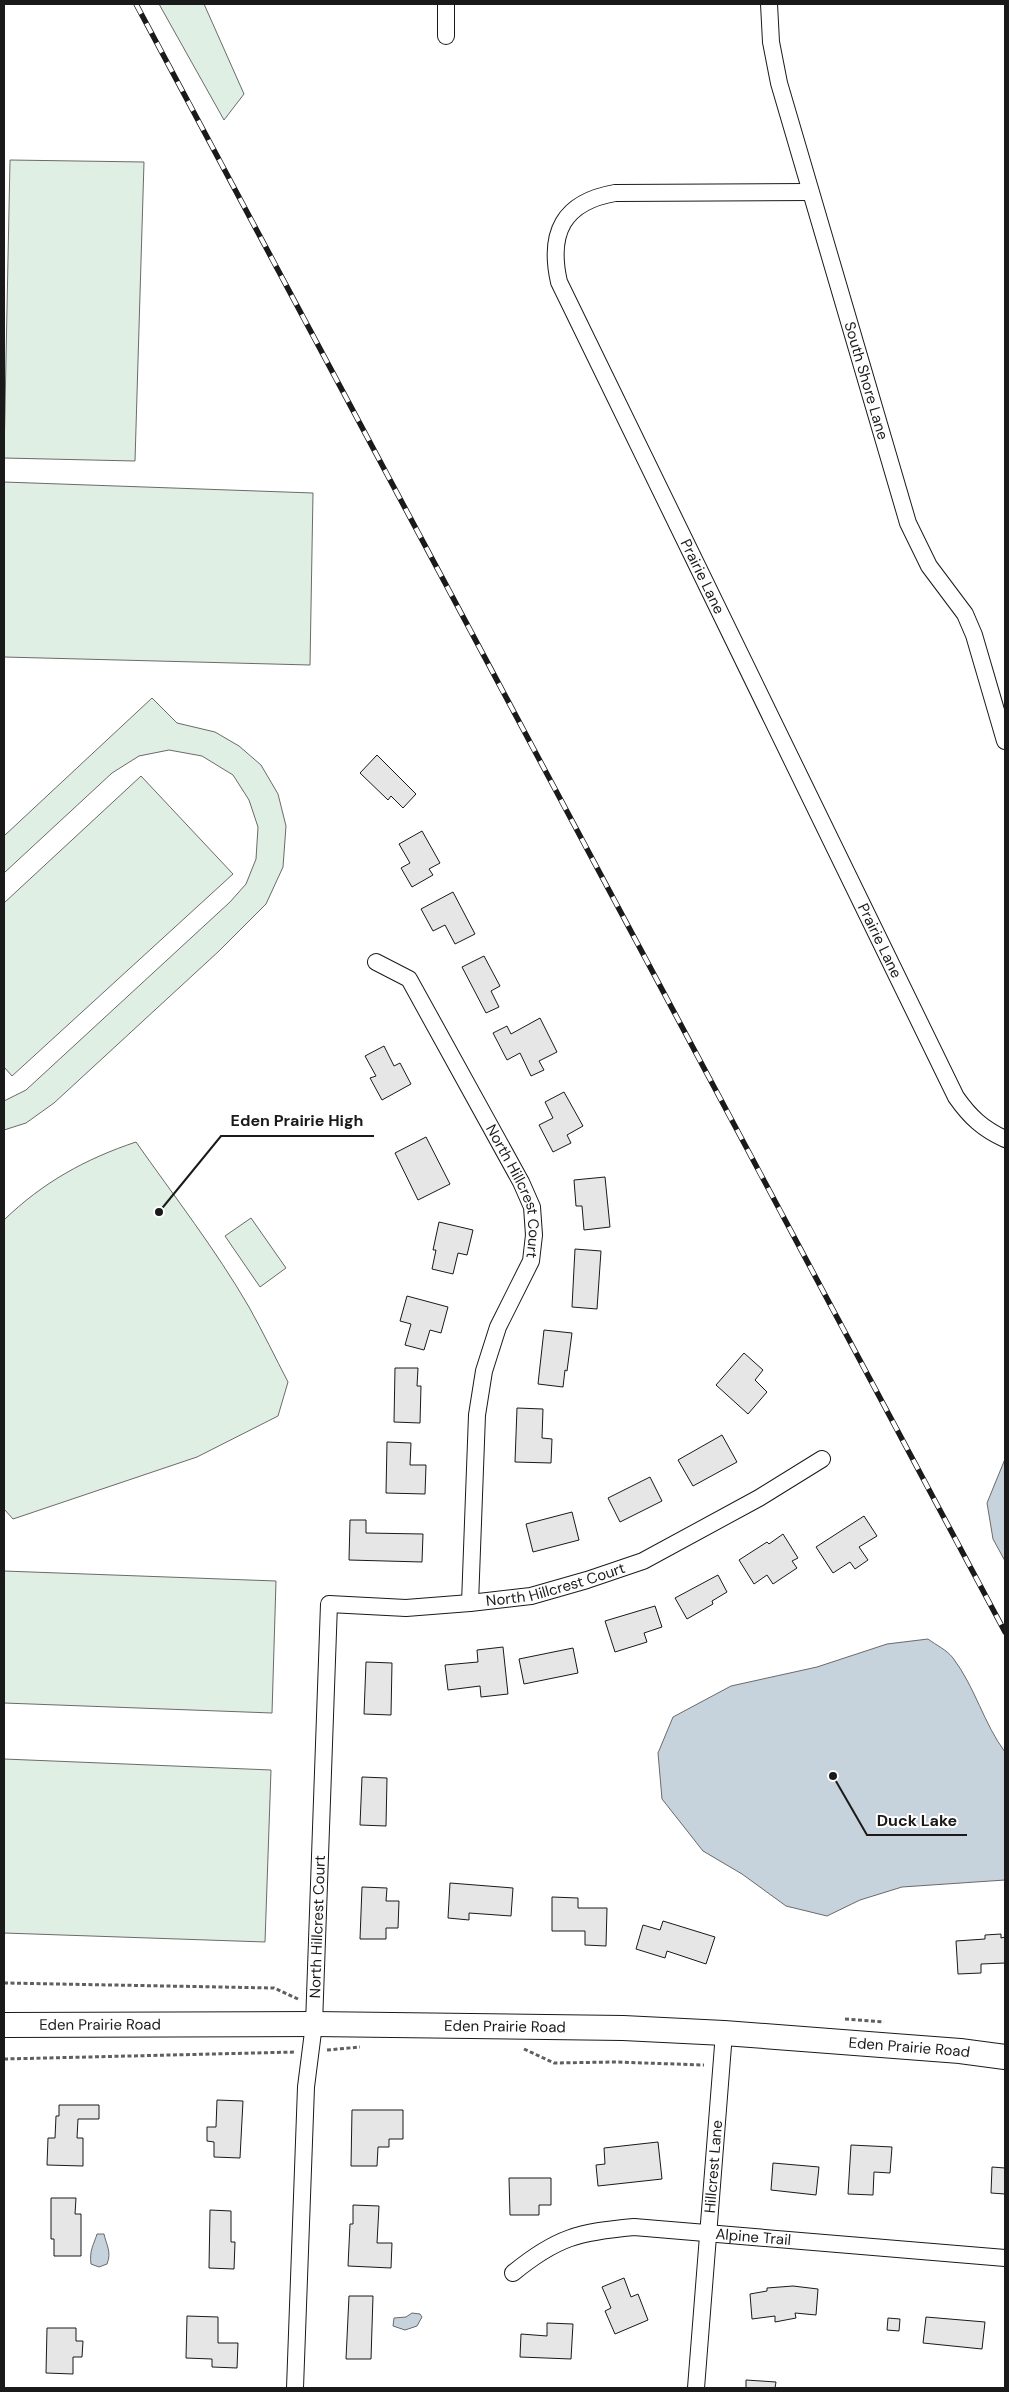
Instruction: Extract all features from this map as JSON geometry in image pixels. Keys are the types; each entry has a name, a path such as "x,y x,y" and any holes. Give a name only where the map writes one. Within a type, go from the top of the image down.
{"main road":[{"name":"Eden Prairie Road","path":"4,2028 314,2024 497,2025 724,2033 960,2051 1005,2057"}],"street":[{"path":"446,4 446,36"},
{"name":"South Shore Lane","path":"769,4 771,42 779,83 908,523 929,566 968,621 974,635 1005,741"},
{"name":"Prairie Lane","path":"810,192 615,193 595,196 577,206 563,223 556,243 555,262 564,291 956,1097 968,1115 986,1130 1005,1139"},
{"name":"North Hillcrest Court","path":"376,962 408,979 521,1182 532,1207 534,1235 530,1261 498,1327 484,1371 481,1389 477,1415 470,1603"},
{"name":"North Hillcrest Court","path":"295,2388 306,2087 314,2024 330,1604 406,1608 531,1596 643,1561 760,1498 822,1459"},
{"name":"Hillcrest Lane","path":"696,2388 724,2033"},
{"name":"Alpine Trail","path":"513,2273 540,2252 570,2237 602,2230 634,2227 1005,2258"}],"path":[{"path":"4,2059 310,2051 368,2047"},
{"path":"520,2047 554,2063 615,2062 722,2066"}],"green space":[{"path":"159,4 204,4 244,94 224,120"},
{"path":"10,160 144,162 135,461 4,458"},
{"path":"4,482 313,493 310,665 4,657"},
{"path":"152,698 177,723 215,732 239,746 261,765 278,794 286,826 283,867 266,904 219,951 54,1103 26,1123 4,1130 4,1101 26,1090 230,902 246,884 256,859 258,827 249,800 233,775 202,756 169,750 139,756 112,773 4,873 4,836"},
{"path":"141,776 233,874 12,1076 4,1067 4,903"},
{"path":"136,1142 223,1265 264,1335 288,1382 278,1416 197,1457 13,1519 4,1509 4,1220 33,1195 65,1174 99,1156"},
{"path":"251,1218 286,1268 260,1287 225,1236"},
{"path":"4,1571 276,1581 272,1713 4,1703"},
{"path":"4,1759 271,1770 265,1942 4,1933"}],"shaded area":[{"path":"1005,1459 1005,1561 993,1539 987,1503"},
{"path":"928,1639 948,1652 961,1669 991,1730 1005,1752 1005,1880 902,1887 860,1900 827,1916 786,1906 742,1874 703,1851 662,1799 658,1753 673,1717 731,1686 817,1667 887,1644"},
{"path":"97,2234 104,2234 109,2252 107,2264 99,2267 91,2264 92,2248"},
{"path":"412,2313 420,2314 422,2317 417,2326 405,2330 393,2326 394,2318 406,2317"}],"building":[{"path":"377,755 416,794 403,808 391,796 388,800 360,773"},
{"path":"422,831 440,863 429,869 433,875 412,887 401,868 410,863 399,844"},
{"path":"453,892 475,934 455,944 445,925 433,931 421,909"},
{"path":"484,956 500,986 491,991 499,1007 486,1013 462,967"},
{"path":"540,1018 557,1052 539,1061 544,1070 531,1076 520,1053 507,1060 493,1033 507,1026 511,1034"},
{"path":"384,1046 394,1066 400,1063 411,1084 382,1100 370,1078 376,1076 365,1056"},
{"path":"564,1092 583,1126 567,1135 571,1143 553,1152 539,1125 553,1118 545,1102"},
{"path":"426,1137 450,1184 418,1200 395,1153"},
{"path":"605,1177 610,1227 584,1230 582,1206 576,1206 574,1180"},
{"path":"439,1222 473,1230 467,1255 458,1253 453,1274 432,1269 436,1250 433,1250"},
{"path":"575,1249 601,1251 597,1309 572,1307"},
{"path":"407,1296 448,1307 441,1333 430,1330 424,1350 405,1345 411,1324 400,1321"},
{"path":"544,1330 572,1333 563,1387 538,1384"},
{"path":"744,1353 763,1370 755,1380 767,1392 748,1414 716,1385"},
{"path":"395,1368 418,1368 417,1386 421,1386 420,1423 394,1422"},
{"path":"517,1408 543,1409 542,1438 552,1439 551,1463 515,1462"},
{"path":"722,1435 737,1462 693,1486 678,1460"},
{"path":"387,1442 411,1443 410,1465 426,1465 425,1494 386,1493"},
{"path":"650,1477 662,1501 620,1522 608,1498"},
{"path":"572,1512 579,1540 533,1552 526,1524"},
{"path":"864,1516 877,1536 859,1547 868,1560 855,1569 850,1562 833,1573 816,1547"},
{"path":"350,1520 366,1520 366,1533 423,1534 422,1562 349,1560"},
{"path":"783,1534 798,1558 792,1561 797,1568 773,1584 767,1575 754,1584 739,1560"},
{"path":"718,1575 727,1592 712,1601 713,1604 687,1619 675,1598"},
{"path":"655,1606 662,1627 644,1633 647,1642 615,1652 605,1621"},
{"path":"503,1647 508,1694 481,1697 480,1686 448,1690 445,1665 478,1662 477,1650"},
{"path":"573,1648 578,1673 524,1684 519,1659"},
{"path":"366,1662 392,1663 391,1715 364,1714"},
{"path":"362,1777 387,1778 386,1826 360,1825"},
{"path":"450,1883 513,1888 511,1916 469,1913 469,1920 448,1918"},
{"path":"362,1887 387,1888 386,1901 399,1901 398,1928 386,1928 386,1939 360,1939"},
{"path":"552,1897 578,1898 578,1908 607,1908 606,1946 585,1945 585,1931 552,1931"},
{"path":"663,1921 715,1937 706,1964 667,1951 665,1958 636,1949 643,1925 660,1930"},
{"path":"1001,1934 1001,1938 1005,1937 1005,1963 981,1964 981,1973 958,1974 956,1941 985,1939 985,1935"},
{"path":"217,2100 243,2101 240,2158 214,2157 214,2142 207,2141 207,2127 216,2127"},
{"path":"59,2105 99,2105 99,2119 78,2119 77,2138 83,2138 83,2166 47,2165 48,2138 55,2138 56,2116 59,2116"},
{"path":"352,2110 403,2110 403,2139 389,2139 389,2147 378,2147 377,2166 351,2166"},
{"path":"658,2142 662,2179 598,2186 596,2165 605,2164 604,2148"},
{"path":"851,2145 892,2147 890,2173 874,2172 873,2195 848,2194"},
{"path":"773,2163 819,2167 816,2195 771,2190"},
{"path":"992,2167 1005,2168 1005,2194 991,2193"},
{"path":"509,2178 551,2178 551,2205 539,2205 539,2215 510,2215"},
{"path":"51,2198 76,2198 75,2214 81,2214 81,2256 54,2256 54,2239 51,2239"},
{"path":"353,2205 379,2206 377,2243 392,2243 391,2268 348,2266 350,2224 353,2224"},
{"path":"210,2210 231,2211 231,2242 235,2242 234,2269 209,2268"},
{"path":"624,2278 631,2297 638,2294 648,2320 615,2334 605,2311 611,2308 602,2287"},
{"path":"793,2286 818,2289 816,2315 795,2313 796,2318 775,2322 775,2316 752,2319 750,2294 767,2291 767,2288"},
{"path":"349,2296 373,2296 371,2359 346,2359"},
{"path":"187,2316 218,2317 218,2343 238,2343 237,2368 212,2367 212,2359 186,2358"},
{"path":"926,2317 985,2322 982,2349 923,2343"},
{"path":"888,2318 900,2319 899,2331 887,2330"},
{"path":"547,2323 573,2324 571,2359 520,2357 521,2334 547,2336"},
{"path":"47,2328 76,2328 76,2341 83,2341 82,2357 73,2357 73,2374 46,2373"},
{"path":"746,2380 776,2382 775,2388 746,2388"}],"railway":[{"path":"136,4 1005,1632"}],"place":[{"name":"Eden Prairie High","path":"159,1212"},
{"name":"Duck Lake","path":"833,1776"}]}
